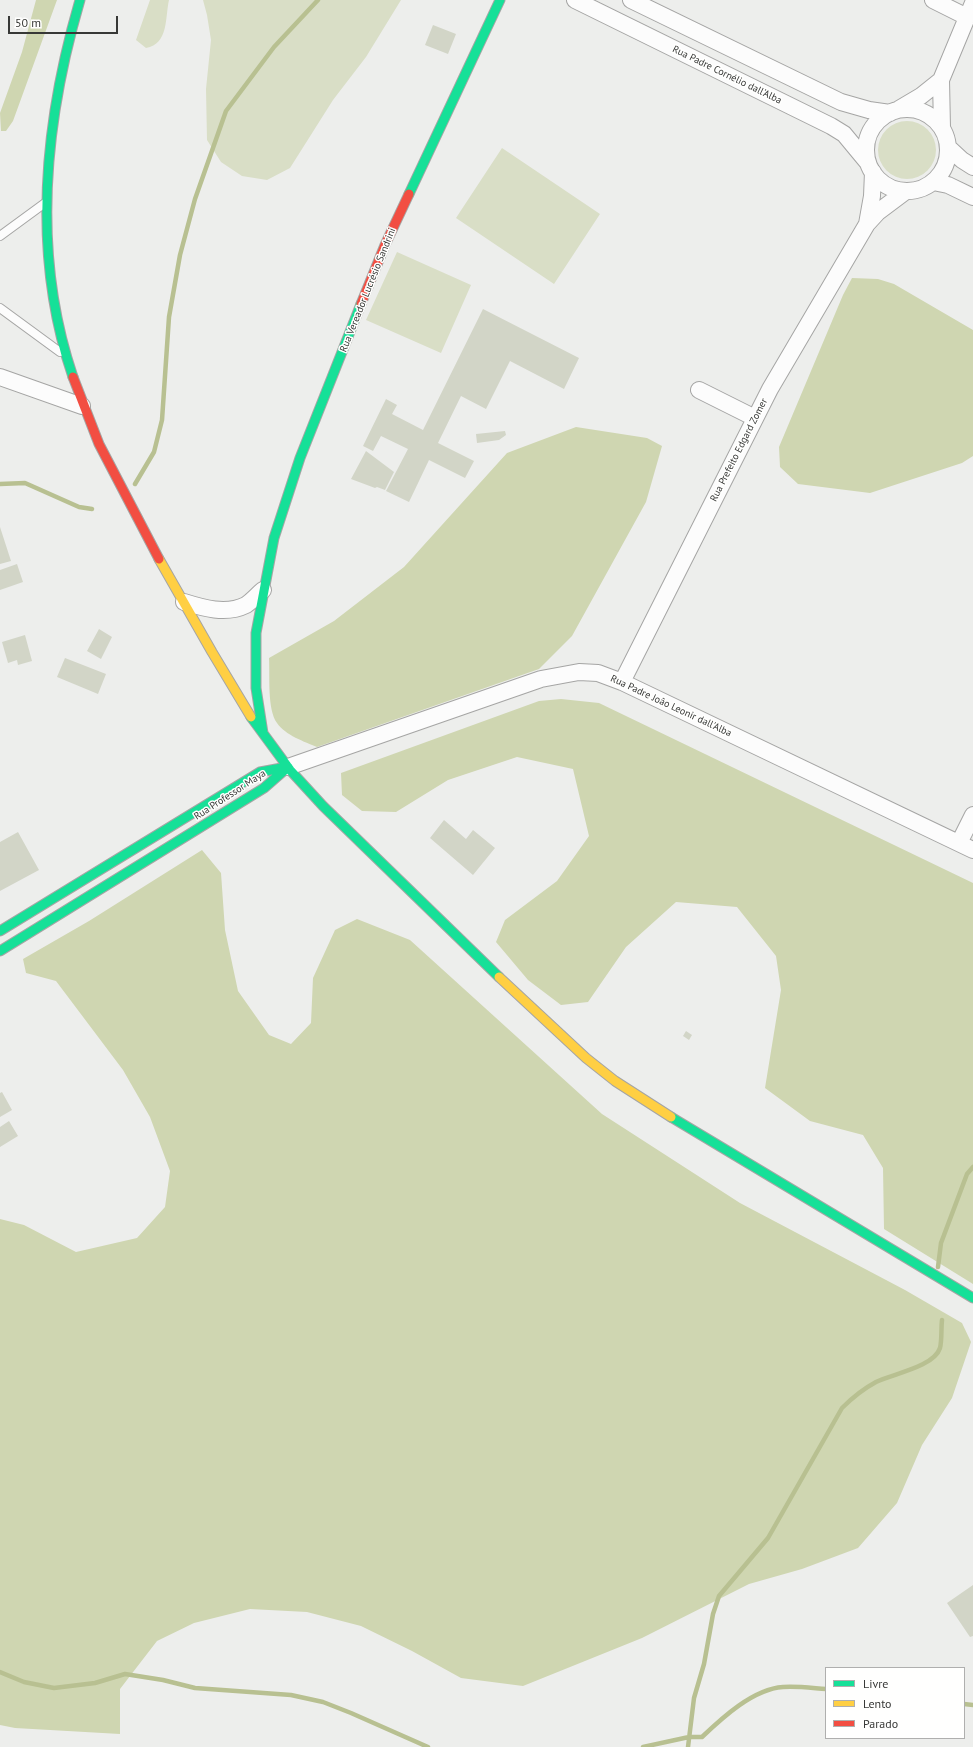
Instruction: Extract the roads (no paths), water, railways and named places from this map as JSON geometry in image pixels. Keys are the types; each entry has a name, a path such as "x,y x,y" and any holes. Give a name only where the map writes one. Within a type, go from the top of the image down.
{"main road":[{"path":"80,0 59,78 51,135 46,202 48,251 54,306 65,356 82,406 119,487 222,670 263,733 288,767 345,830 586,1058 615,1081 660,1111 973,1298"},
{"name":"Rua Vereador Lucrésio Sandrini","path":"263,733 256,688 256,633 262,590 274,538 300,458 385,245 500,0"},
{"name":"Rua Professor Maya","path":"0,931 260,772 288,767"},
{"name":"Rua Professor Maya","path":"0,951 264,788 288,767"}],"street":[{"name":"Rua Padre Cornélio dall'Alba","path":"575,0 831,126 844,134 871,167"},
{"path":"631,0 841,102 869,110 919,110 936,120 942,128"},
{"path":"933,0 970,10 940,80 942,128 948,146 962,160 973,167"},
{"path":"940,80 921,96 875,125 867,143 871,167 887,186 906,191 925,187 934,182 945,166 948,146"},
{"name":"Rua Prefeito Edgard Zomer","path":"867,224 872,196 871,167"},
{"path":"934,182 948,185 973,197"},
{"name":"Rua Prefeito Edgard Zomer","path":"622,682 755,418 787,359 867,224 878,212 906,191"},
{"path":"0,376 82,406"},
{"path":"699,390 755,418"},
{"path":"184,602 211,610 228,610 245,605 262,590"},
{"name":"Rua Padre João Leonir dall'Alba","path":"288,767 542,679 579,672 598,673 622,682 966,846"},
{"path":"966,846 973,815"}],"lane":[{"path":"0,236 46,202"},
{"path":"0,308 65,356"}],"waterway":[{"path":"135,484 154,452 162,420 169,317 180,255 195,199 226,111 274,47 318,0"},
{"path":"0,484 25,483 79,507 92,509"},
{"path":"938,1267 941,1243 967,1174 973,1167"},
{"path":"688,1747 694,1698 704,1664 713,1614 719,1596 768,1538 842,1408 858,1394 876,1382 921,1365 936,1355 941,1345 942,1320"},
{"path":"0,1672 24,1682 54,1688 95,1683 125,1674 163,1680 195,1688 291,1695 323,1702 428,1747"},
{"path":"643,1747 689,1737 702,1737 719,1721 749,1699 772,1689 783,1687 825,1689"},
{"path":"965,1704 973,1705"}]}
